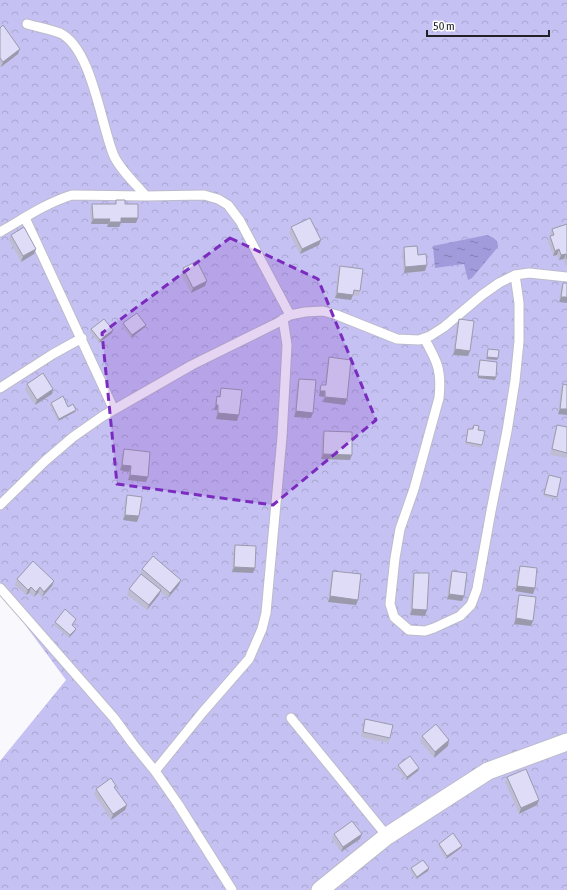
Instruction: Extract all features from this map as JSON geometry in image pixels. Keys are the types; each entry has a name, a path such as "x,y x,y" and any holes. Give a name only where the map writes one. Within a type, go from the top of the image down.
{"street":[{"path":"320,890 387,836 488,771 567,742"}],"lane":[{"path":"27,24 60,34 71,42 81,56 90,74 114,157 123,170 146,196"},
{"path":"0,232 48,205 72,195 204,195 218,199 228,206 240,221 286,317 287,345 282,437 266,613 262,629 249,659 155,771"},
{"path":"25,218 82,338 114,410"},
{"path":"0,505 45,461 73,437 114,410 192,365 277,323 286,317 305,312 323,311 337,315 397,339 419,340 430,336 444,327 482,295 499,283 515,275 529,273 567,277"},
{"path":"424,338 436,360 440,384 439,398 414,488 400,529 390,604 394,617 409,630 425,631 460,616 471,605 477,589 515,381 519,341 519,303 515,275"},
{"path":"0,388 53,354 82,338"},
{"path":"0,588 114,718 155,771 178,804 232,890"},
{"path":"291,718 387,836"}],"highlighted area":[{"path":"230,238 318,279 376,420 273,505 117,484 102,333"}],"green space":[{"path":"0,0 567,0 567,890 0,890 0,761 66,680 3,595 0,594"}],"water":[{"path":"487,235 495,239 498,247 472,278 468,280 464,264 435,268 433,246"}],"building":[{"path":"3,25 20,49 3,62 0,58 0,28"},
{"path":"116,200 125,200 125,204 138,204 138,218 121,218 121,222 109,222 110,219 93,219 92,204 116,204"},
{"path":"310,218 321,240 302,249 291,227"},
{"path":"567,224 567,259 566,254 561,255 559,249 555,251 550,236 554,235 552,229"},
{"path":"24,227 36,249 23,256 11,235"},
{"path":"417,246 418,255 426,254 427,265 405,267 404,247"},
{"path":"197,261 207,281 193,288 183,268"},
{"path":"340,266 363,269 360,291 354,290 353,295 337,293"},
{"path":"563,283 567,283 567,297 561,297"},
{"path":"137,313 146,325 132,335 123,323"},
{"path":"104,319 113,330 100,340 91,329"},
{"path":"459,319 474,321 470,351 455,349"},
{"path":"488,349 499,350 498,358 487,357"},
{"path":"329,357 351,360 347,399 325,397 325,391 320,391 321,385 326,385"},
{"path":"480,360 497,362 496,377 478,376"},
{"path":"43,373 53,389 37,400 27,384"},
{"path":"299,379 316,380 313,413 296,411"},
{"path":"563,384 567,385 567,409 560,409"},
{"path":"221,388 242,390 239,415 218,413 218,405 216,405 217,396 220,397"},
{"path":"63,396 68,407 73,404 76,410 59,419 51,403"},
{"path":"474,425 479,426 478,430 485,431 482,445 466,442 468,429 473,429"},
{"path":"557,425 567,427 567,453 552,449"},
{"path":"324,431 352,432 352,455 323,454"},
{"path":"124,449 150,452 148,477 130,475 131,466 122,465"},
{"path":"549,475 561,478 557,497 544,494"},
{"path":"127,495 142,497 139,516 125,515"},
{"path":"235,545 256,546 255,568 234,567"},
{"path":"153,556 181,580 170,593 142,569"},
{"path":"33,561 54,581 44,592 40,587 36,592 31,587 28,590 17,579"},
{"path":"520,566 537,568 535,588 517,586"},
{"path":"333,571 361,574 358,600 330,596"},
{"path":"452,571 467,573 464,596 449,594"},
{"path":"414,573 429,573 427,610 412,609"},
{"path":"141,574 161,590 149,605 129,589"},
{"path":"519,595 536,597 533,621 516,618"},
{"path":"65,609 76,619 72,625 76,629 70,635 55,622"},
{"path":"365,719 393,725 390,738 363,732"},
{"path":"436,724 449,740 435,752 422,736"},
{"path":"410,756 419,768 407,777 398,765"},
{"path":"526,769 539,800 521,808 507,777"},
{"path":"111,778 116,786 114,787 127,805 113,814 96,789"},
{"path":"352,821 362,834 343,847 334,834"},
{"path":"453,833 462,846 447,856 439,844"},
{"path":"423,860 429,868 417,877 411,868"}]}
